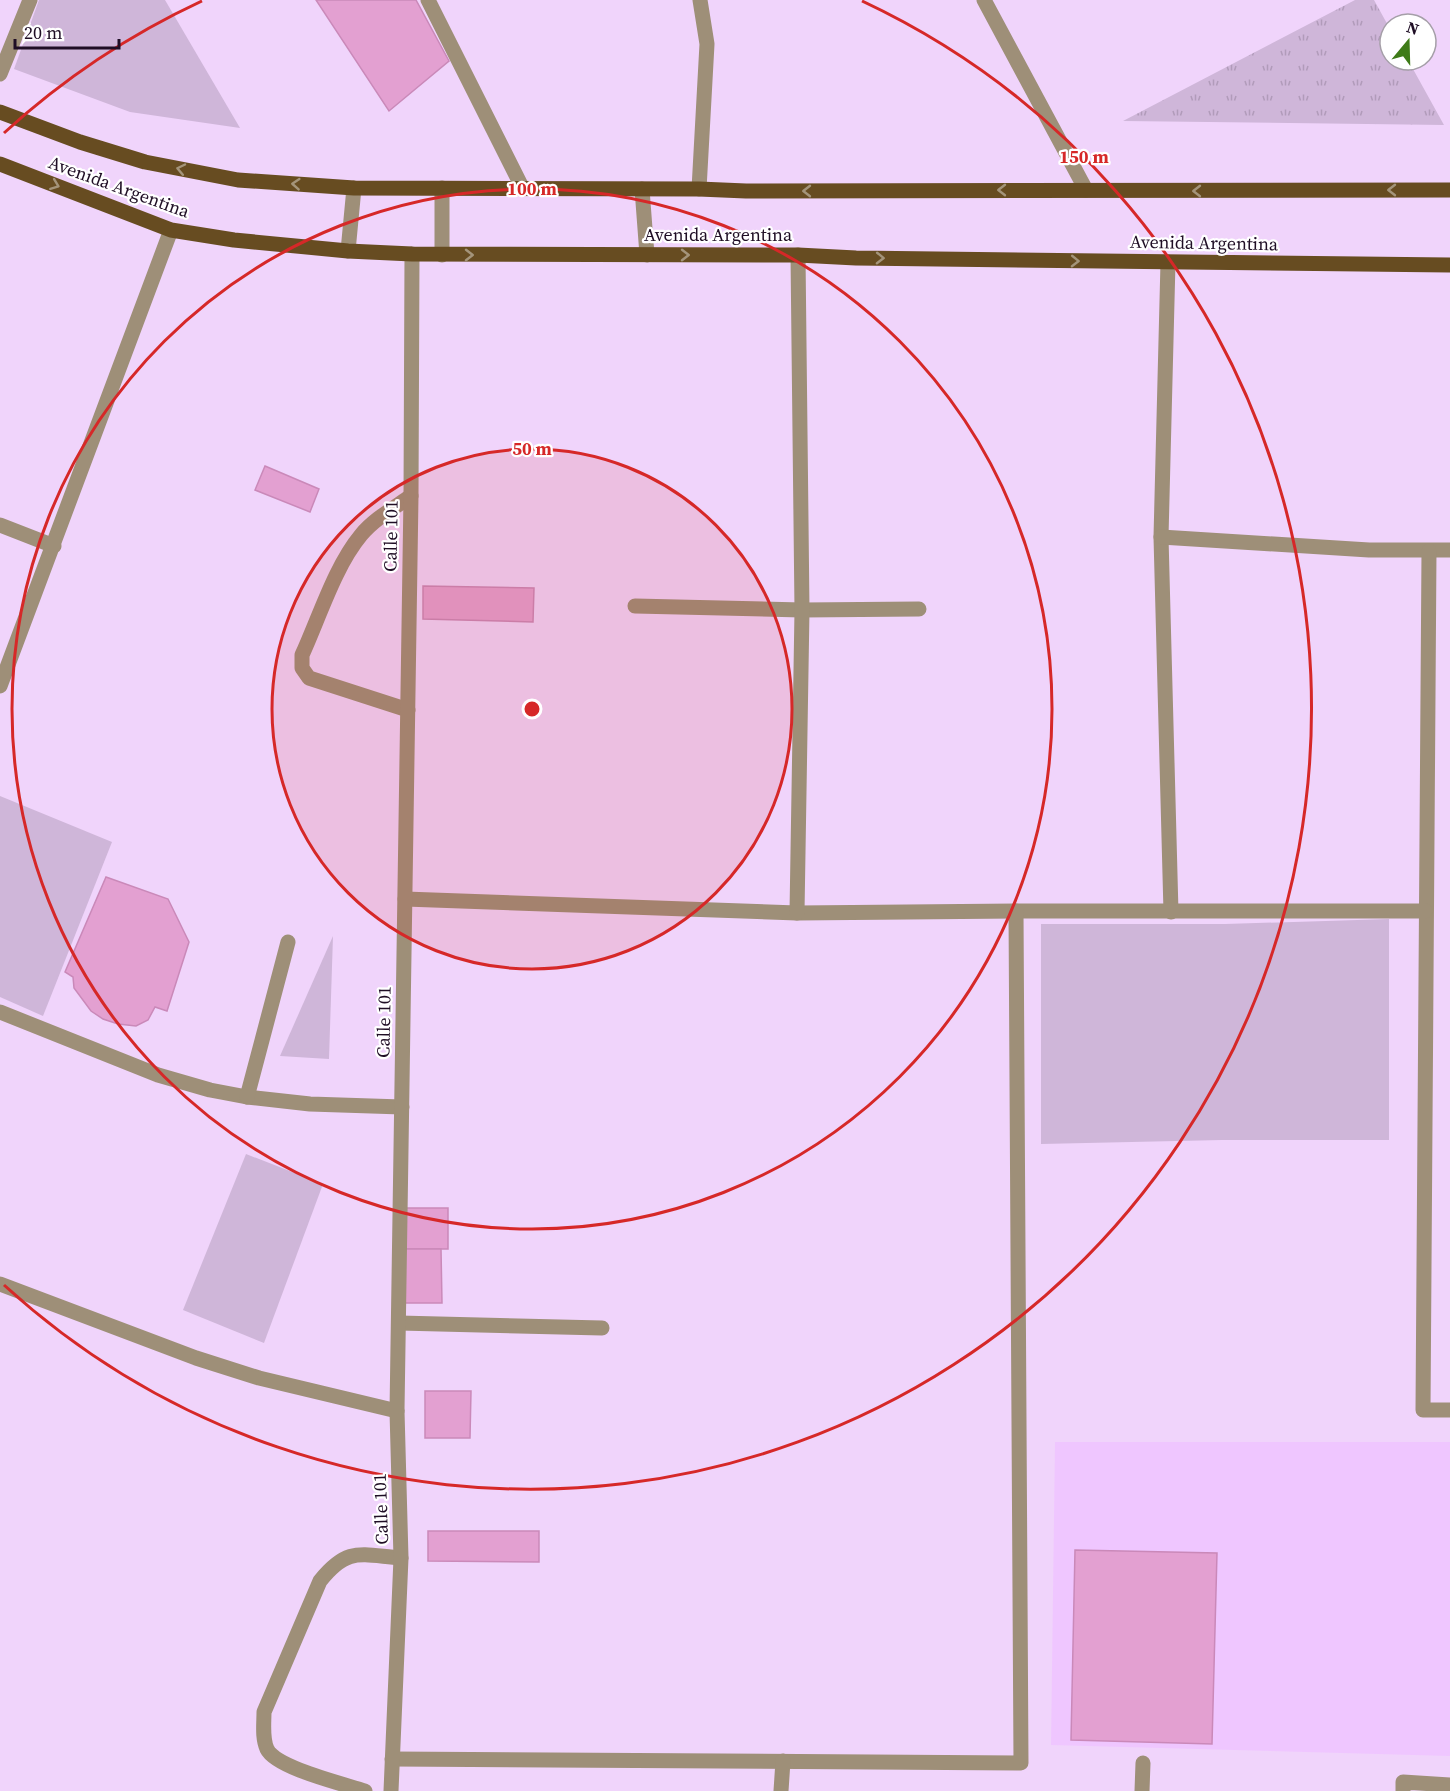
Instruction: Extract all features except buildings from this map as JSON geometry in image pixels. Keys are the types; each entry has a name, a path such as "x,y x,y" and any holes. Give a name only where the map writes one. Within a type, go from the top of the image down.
{"main road":[{"name":"Avenida Argentina","path":"0,112 80,142 154,164 238,180 354,188 746,191 1450,190"},
{"name":"Avenida Argentina","path":"0,164 171,230 234,240 348,251 442,255 798,255 856,258 1450,265"}],"street":[{"path":"0,74 30,0"},
{"path":"428,0 523,189"},
{"path":"699,189 707,44 700,0"},
{"path":"984,0 1086,190"},
{"path":"348,251 354,188"},
{"path":"442,188 442,255"},
{"path":"642,189 647,255"},
{"path":"0,686 171,230"},
{"name":"Calle 101","path":"391,1791 401,1558 398,1411 411,496 412,254"},
{"path":"797,913 802,610 798,255"},
{"path":"1168,262 1161,537 1171,912"},
{"path":"408,710 309,678 302,668 302,655 346,556 361,534 411,496"},
{"path":"0,525 54,546"},
{"path":"1161,537 1370,550 1450,550"},
{"path":"1429,551 1425,911 1424,1410 1450,1410"},
{"path":"635,606 802,610 919,609"},
{"path":"405,899 797,913 1425,911"},
{"path":"392,1759 1021,1763 1016,911"},
{"path":"247,1097 288,942"},
{"path":"0,1012 158,1075 210,1090 247,1097 310,1104 402,1107"},
{"path":"0,1284 196,1358 259,1378 398,1411"},
{"path":"399,1323 602,1328"},
{"path":"365,1791 285,1765 268,1751 264,1733 264,1712 320,1581 334,1563 351,1555 401,1558"},
{"path":"782,1791 783,1761"},
{"path":"1142,1791 1143,1764"},
{"path":"1403,1791 1403,1782 1450,1785"}],"shaded area":[{"path":"1055,1442 1450,1442 1450,1756 1051,1745"}],"green space":[{"path":"39,0 165,0 240,128 130,112 14,69"},
{"path":"1355,0 1374,0 1381,12 1378,12 1378,72 1415,72 1444,125 1123,121"},
{"path":"0,796 112,842 43,1016 0,997"},
{"path":"1389,919 1389,1140 1222,1140 1041,1144 1041,924 1225,924"},
{"path":"333,936 329,1059 280,1056"},
{"path":"246,1154 323,1184 264,1343 183,1310"}]}
